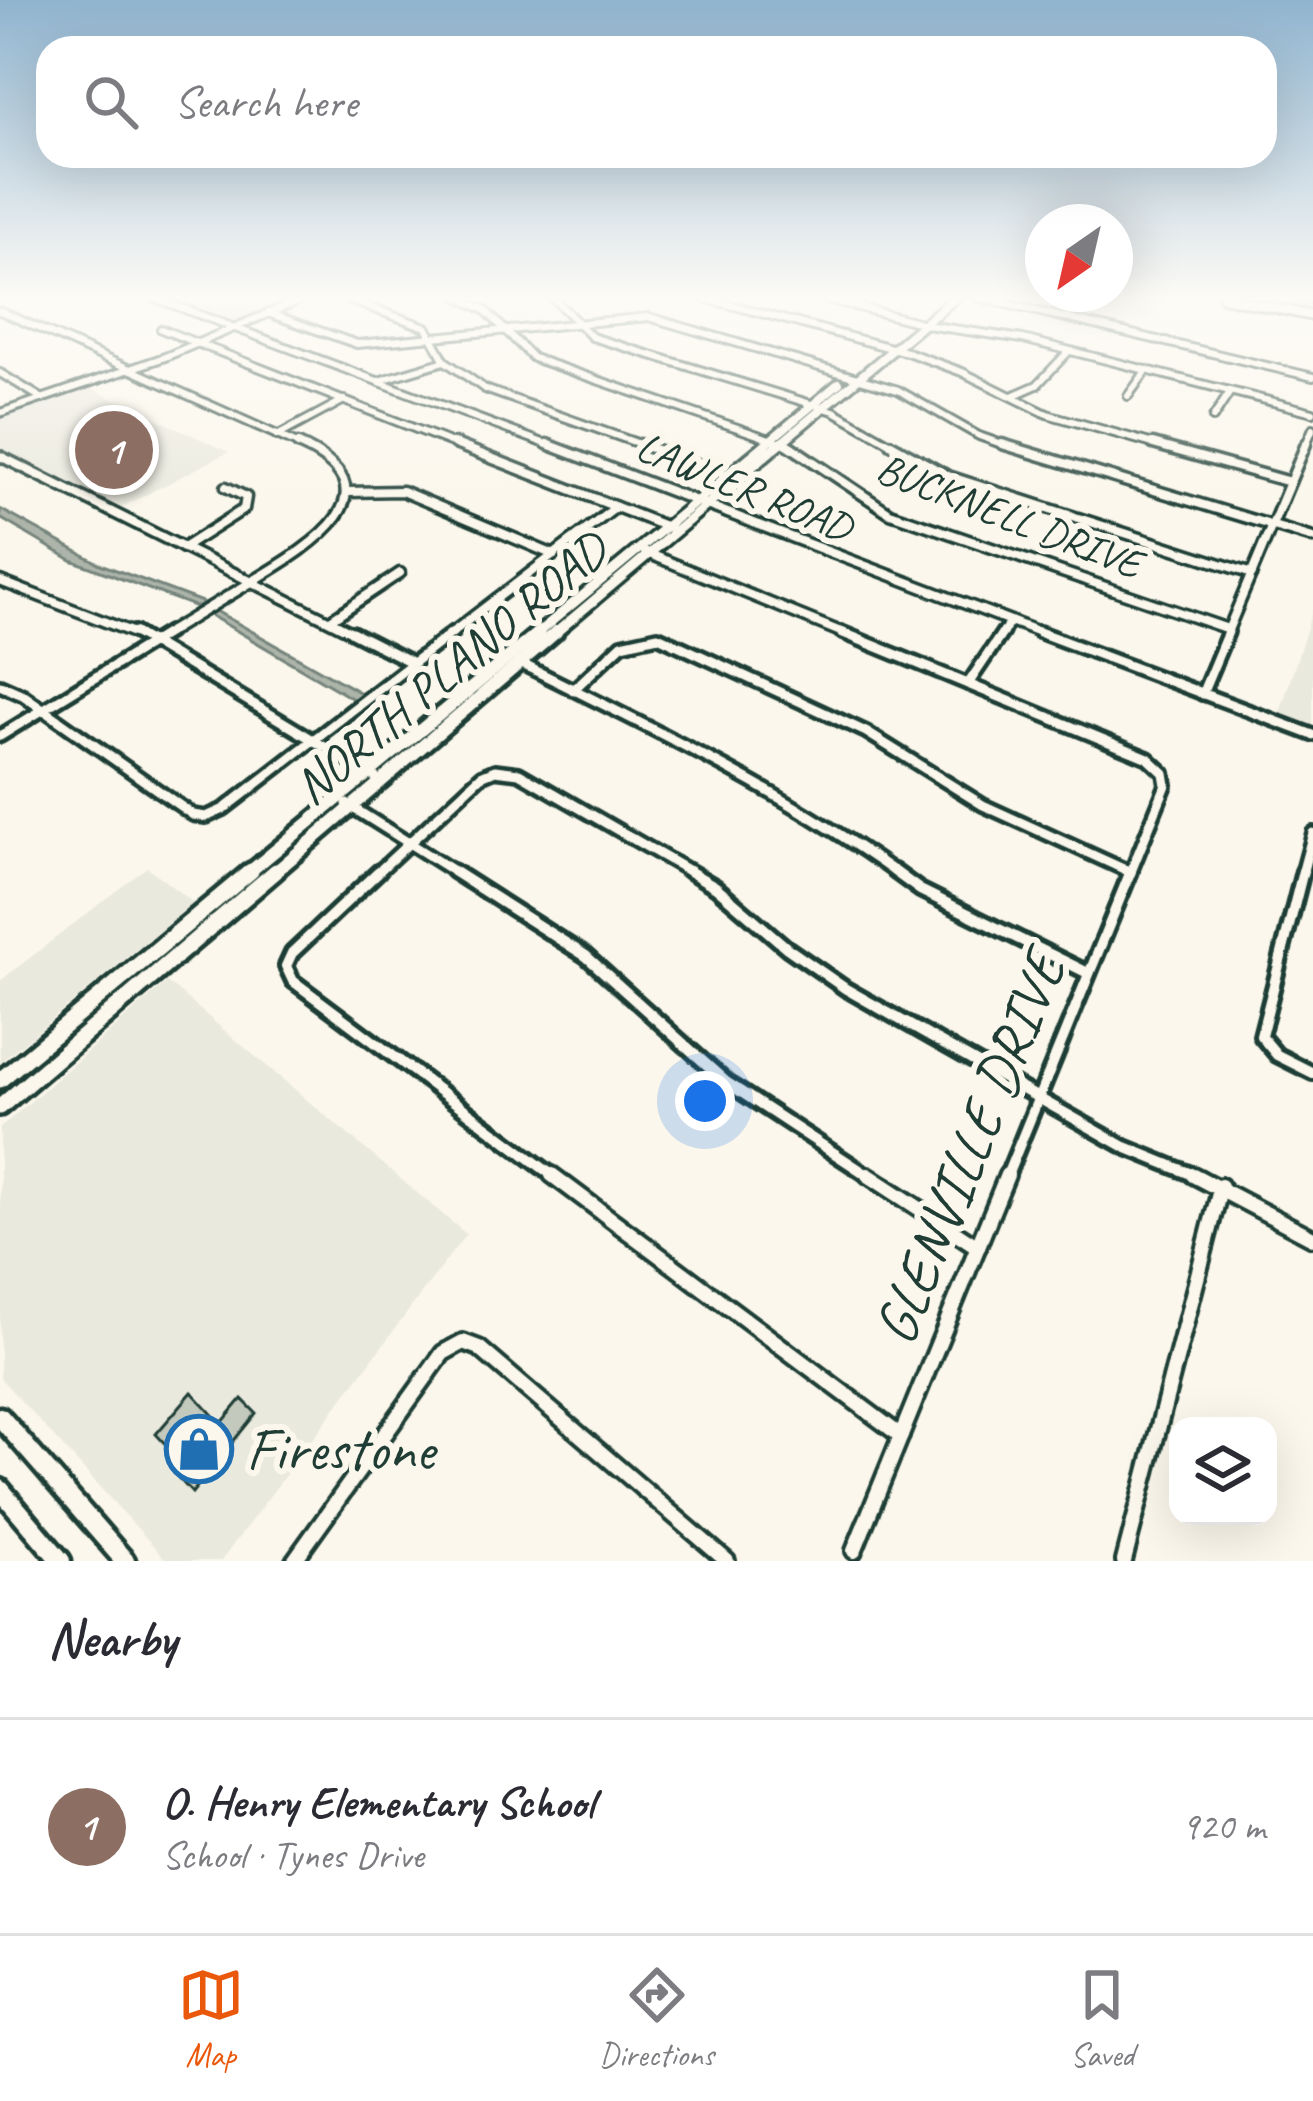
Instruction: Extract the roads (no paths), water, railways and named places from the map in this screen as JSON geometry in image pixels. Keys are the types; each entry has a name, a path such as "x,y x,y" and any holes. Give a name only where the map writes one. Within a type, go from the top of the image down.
{"main road":[{"name":"NORTH PLANO ROAD","path":"0,1080 344,802 381,781 514,660 861,370"},
{"name":"NORTH PLANO ROAD","path":"0,1107 344,802 367,773 514,660"},
{"path":"0,1417 125,1561"},
{"path":"0,1489 61,1561"}],"street":[{"path":"0,413 131,370"},
{"path":"267,370 670,528"},
{"name":"LAWLER ROAD","path":"349,370 1313,735"},
{"path":"379,381 418,370"},
{"path":"457,370 485,389 732,477"},
{"name":"BUCKNELL DRIVE","path":"565,370 805,452 859,496 890,513 1228,629"},
{"path":"699,370 868,427 948,476 1252,574"},
{"path":"833,370 922,402 979,436 1313,538"},
{"path":"956,370 1048,414 1290,482"},
{"path":"1012,396 1037,386 1052,370"},
{"path":"1128,395 1147,370 1313,412"},
{"path":"1283,370 1313,377"},
{"path":"0,736 256,581 328,532 344,512 347,492 332,462 128,371"},
{"path":"0,373 44,399"},
{"path":"1213,418 1230,392"},
{"path":"277,436 344,400"},
{"path":"1202,694 1313,428"},
{"path":"0,456 412,663"},
{"path":"183,548 244,509 246,497 226,487"},
{"path":"347,492 389,490 414,495 554,555"},
{"path":"0,685 44,709 193,815 206,817 224,809 616,507"},
{"path":"643,552 968,684 1010,622"},
{"path":"330,620 400,573"},
{"path":"0,581 36,598 93,613 151,642 381,781"},
{"path":"573,690 628,640 642,634 658,636 866,732 983,805 1130,872"},
{"path":"514,660 757,782 818,818 920,890 1088,974"},
{"name":"GLENVILLE DRIVE","path":"854,1550 1165,778 1148,758 968,684"},
{"path":"901,1436 293,981 286,966 302,941 481,776 495,770 519,773 716,887 845,989 1125,1147 1221,1186 1313,1238"},
{"path":"344,802 586,956 697,1059 792,1130 977,1247"},
{"path":"1313,833 1261,1036 1277,1055 1313,1073"},
{"path":"1124,1561 1221,1186"},
{"path":"296,1560 443,1353 463,1342 479,1348 727,1561"}],"place":[{"name":"O. Henry Elementary School","path":"114,450"},
{"name":"Firestone","path":"199,1449"}]}
